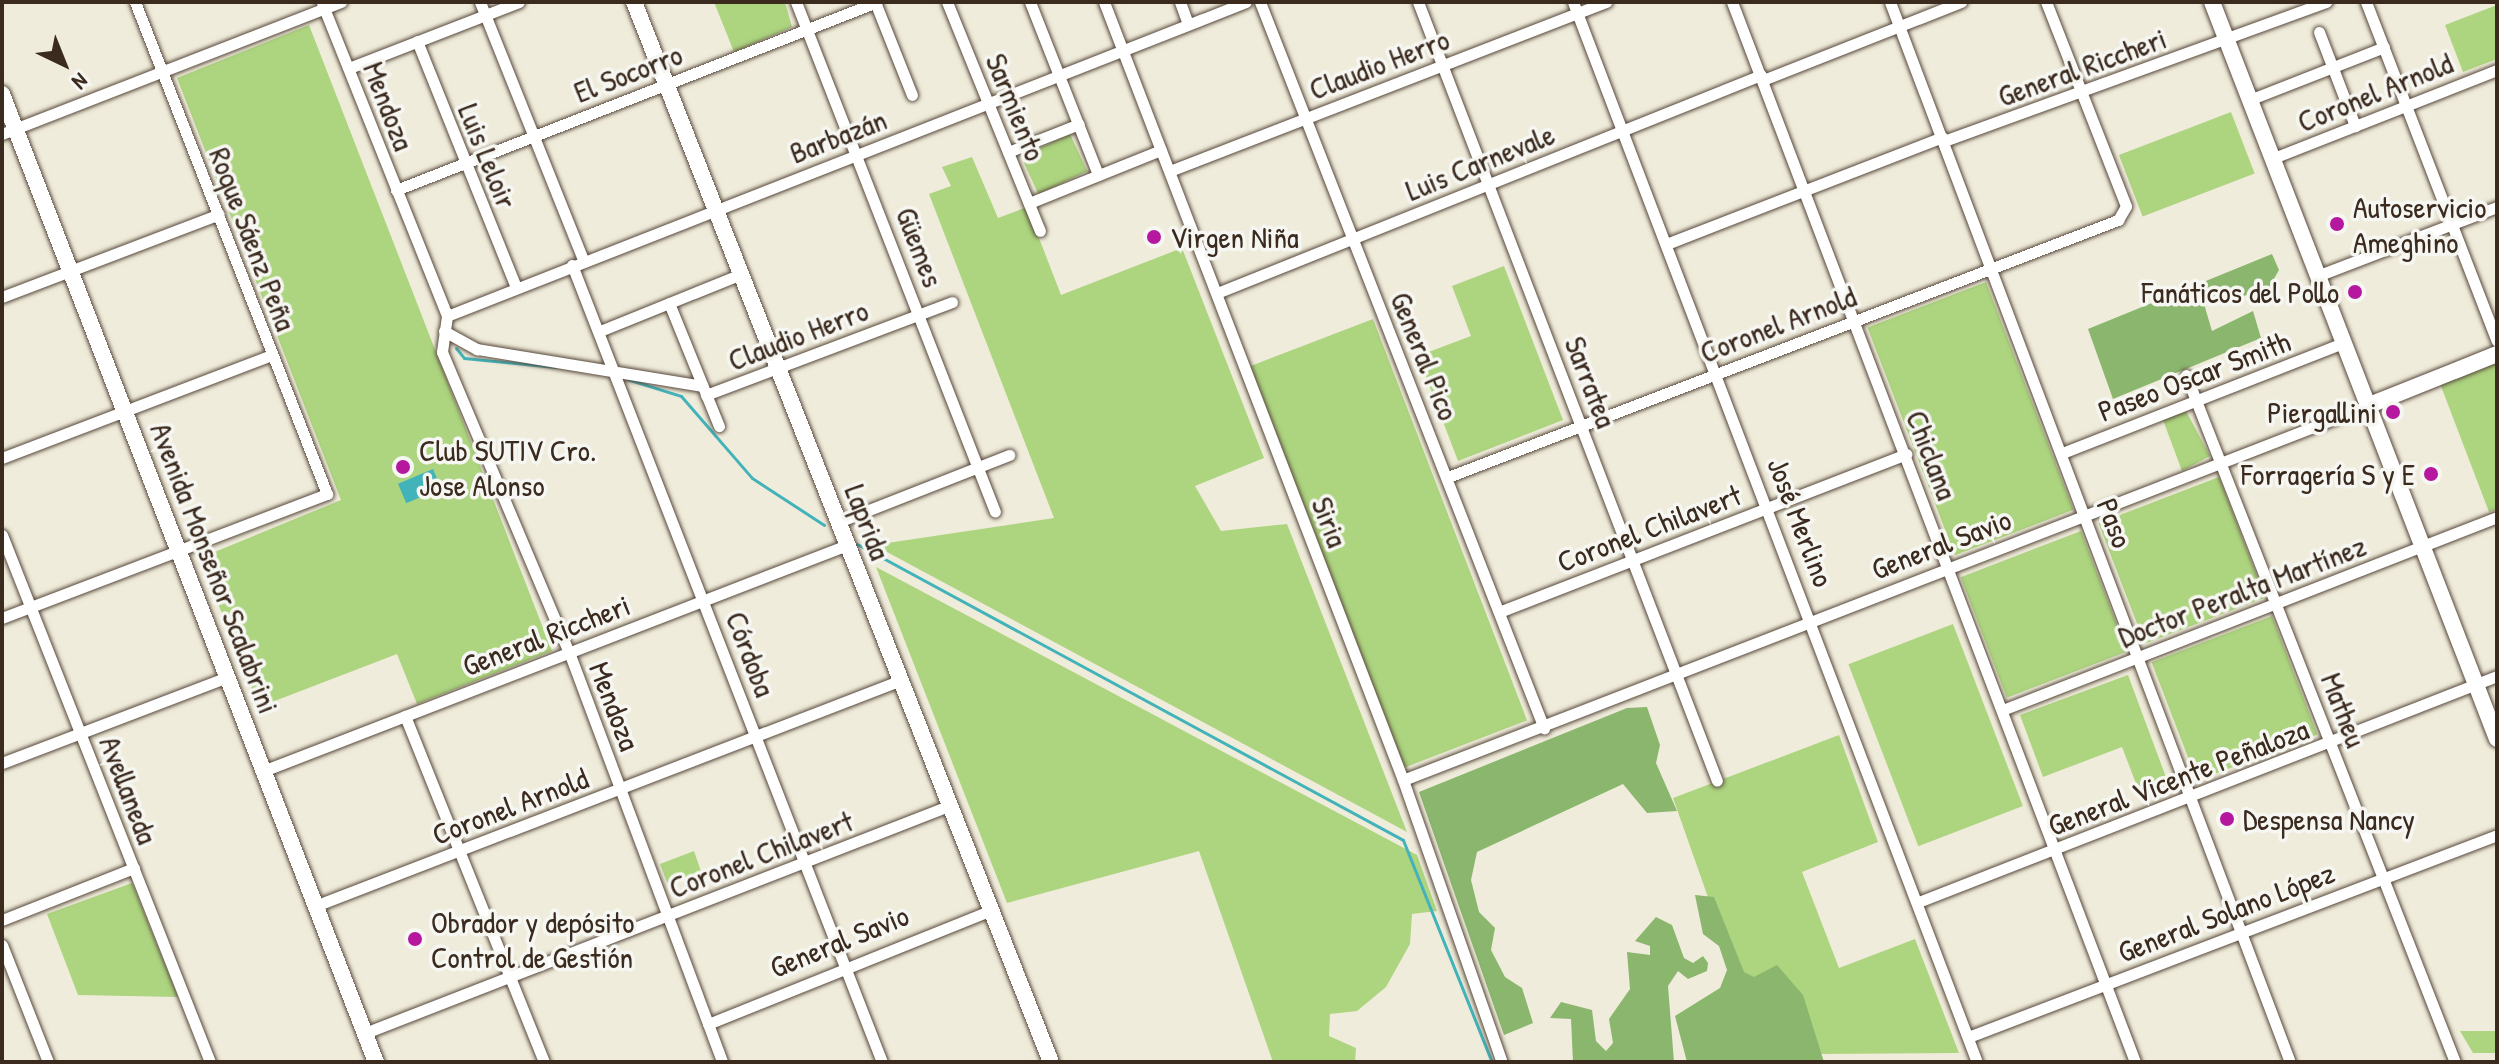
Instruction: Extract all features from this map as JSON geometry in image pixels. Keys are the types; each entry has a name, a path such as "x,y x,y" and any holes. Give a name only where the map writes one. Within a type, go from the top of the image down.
{"main road":[{"name":"Laprida","path":"634,2 1051,1062"},
{"path":"2212,2 2497,739"},
{"name":"Avenida Monseñor Scalabrini","path":"2,94 9,132 70,272 376,1062"},
{"name":"General Savio","path":"2367,406 2497,354"}],"street":[{"name":"Roque Sáenz Peña","path":"135,2 327,494 178,551"},
{"path":"9,132 162,73 323,5 341,2"},
{"name":"Córdoba","path":"480,2 533,136 600,331 882,1062"},
{"path":"349,68 519,2"},
{"name":"Güemes","path":"796,2 858,154 995,512"},
{"path":"875,2 912,95"},
{"name":"El Socorro","path":"396,190 875,2"},
{"name":"Sarmiento","path":"947,2 1040,231"},
{"path":"1030,2 1098,175"},
{"name":"Siria","path":"1104,2 1403,780 1502,1062"},
{"path":"1180,2 1188,24"},
{"name":"Barbazán","path":"447,316 577,262 1246,2"},
{"name":"General Pico","path":"1260,2 1544,728"},
{"name":"Sarratea","path":"1418,2 1717,781"},
{"name":"Claudio Herro","path":"1170,171 1443,65 1575,8 1606,2"},
{"name":"Chiclana","path":"1732,2 2005,709 2135,1062"},
{"name":"Paso","path":"1890,2 1990,270 2194,796 2290,1062"},
{"name":"Luis Carnevale","path":"1217,293 1623,130 1961,2"},
{"path":"2046,2 2080,93"},
{"name":"General Riccheri","path":"1669,243 1943,139 2227,41 2326,2"},
{"path":"2366,2 2497,341"},
{"name":"Mendoza","path":"323,5 447,316"},
{"name":"José Merlino","path":"1575,8 1669,243 1921,901 1971,1036 1977,1062"},
{"path":"2319,32 2355,126"},
{"name":"Luis Leloir","path":"417,41 516,287"},
{"path":"2249,100 2384,47"},
{"name":"Coronel Arnold","path":"2271,159 2497,70"},
{"name":"Coronel Arnold","path":"1448,477 1990,270 2124,214 2080,93"},
{"path":"1008,152 1079,124"},
{"path":"1029,203 1161,150"},
{"path":"2317,276 2497,207"},
{"path":"2,297 219,214"},
{"path":"600,331 741,274"},
{"name":"Claudio Herro","path":"704,391 779,368 952,302"},
{"path":"669,303 719,426"},
{"path":"447,316 444,331 477,349 615,367 704,391"},
{"name":"Mendoza","path":"444,331 442,352 455,370 569,652 722,1062"},
{"name":"Paseo Oscar Smith","path":"2062,453 2343,343"},
{"path":"2,458 272,355"},
{"name":"Matheu","path":"2186,375 2331,744 2387,877 2455,1062"},
{"name":"General Savio","path":"1403,780 1813,625 2367,406"},
{"name":"Coronel Chilavert","path":"1499,612 1906,454"},
{"path":"838,522 1009,455"},
{"name":"Doctor Peralta Martínez","path":"2005,709 2497,517"},
{"name":"Avellaneda","path":"2,535 210,1062"},
{"name":"General Riccheri","path":"263,771 847,545"},
{"path":"2,618 178,551"},
{"name":"General Vicente Peñaloza","path":"1921,901 2331,744 2497,676"},
{"path":"2,763 227,677"},
{"name":"Coronel Arnold","path":"315,906 901,680"},
{"path":"405,716 544,1062"},
{"name":"Coronel Chilavert","path":"365,1033 510,974 807,863 951,805"},
{"name":"General Solano López","path":"1971,1036 2497,835"},
{"path":"2,920 134,868"},
{"name":"General Savio","path":"708,1024 991,910"},
{"path":"2,945 48,1062"}],"green space":[{"path":"714,2 785,2 792,27 734,52"},
{"path":"2497,5 2497,59 2463,72 2445,25"},
{"path":"309,25 552,651 417,704 397,654 259,707 200,558 341,500 177,78"},
{"path":"2231,112 2255,174 2143,217 2119,155"},
{"path":"1070,134 1087,171 1038,194 1021,157"},
{"path":"972,157 998,218 1027,207 1061,295 1182,248 1264,458 1195,486 1221,531 1287,524 1407,832 874,545 1054,518 929,194 951,186 942,167"},
{"path":"2272,254 2279,270 2267,291 2204,304 2212,331 2253,311 2261,338 2113,399 2088,329"},
{"path":"1504,266 1563,420 1458,461 1418,356 1471,336 1452,286"},
{"path":"1986,282 2073,510 1955,555 1867,328"},
{"path":"1373,319 1527,720 1405,767 1251,366"},
{"path":"2497,362 2497,509 2489,512 2439,381"},
{"path":"2186,411 2210,456 2182,471 2163,420"},
{"path":"2219,477 2265,597 2145,644 2099,523"},
{"path":"2081,531 2127,651 2007,698 1961,577"},
{"path":"876,567 1417,855 1437,911 1412,914 1410,944 1386,987 1357,1011 1330,1014 1329,1036 1356,1048 1355,1062 1273,1062 1199,851 1007,903"},
{"path":"2272,616 2318,735 2197,781 2152,662"},
{"path":"1953,624 2023,806 1918,846 1848,664"},
{"path":"2128,675 2170,788 2142,799 2122,747 2043,777 2020,715"},
{"path":"1647,707 1660,745 1656,763 1677,811 1647,813 1623,784 1477,852 1471,880 1479,912 1495,928 1491,950 1505,977 1522,988 1533,1023 1504,1035 1419,792 1627,708"},
{"path":"1839,735 1878,842 1802,872 1839,968 1915,939 1959,1053 1815,1054 1740,988 1673,798"},
{"path":"694,851 705,883 698,885 694,875 668,885 660,864"},
{"path":"132,883 178,997 78,995 47,914"},
{"path":"1695,895 1714,897 1744,972 1754,977 1777,965 1803,995 1824,1062 1687,1062 1675,1016 1720,988 1727,970 1719,946 1703,934"},
{"path":"1656,917 1672,925 1684,958 1693,963 1703,956 1708,963 1707,971 1688,979 1678,971 1668,986 1674,1062 1573,1062 1571,1019 1550,1018 1561,1002 1592,1010 1596,1041 1606,1051 1613,1043 1609,1019 1630,989 1627,952 1650,955 1650,946 1635,941"},
{"path":"2460,1031 2497,1031 2497,1053 2473,1053"}],"water":[{"path":"433,469 441,488 406,503 398,484"}],"waterway":[{"path":"456,348 464,358 556,367"},
{"path":"627,379 681,396 752,478 824,525"},
{"path":"857,544 1403,840 1492,1062"}],"place":[{"name":"Autoservicio Ameghino","path":"2337,224"},
{"name":"Virgen Niña","path":"1154,237"},
{"name":"Fanáticos del Pollo","path":"2355,292"},
{"name":"Piergallini","path":"2393,412"},
{"name":"Club SUTIV Cro. Jose Alonso","path":"403,467"},
{"name":"Forragería S y E","path":"2431,474"},
{"name":"Despensa Nancy","path":"2227,819"},
{"name":"Obrador y depósito Control de Gestión","path":"415,939"}]}
